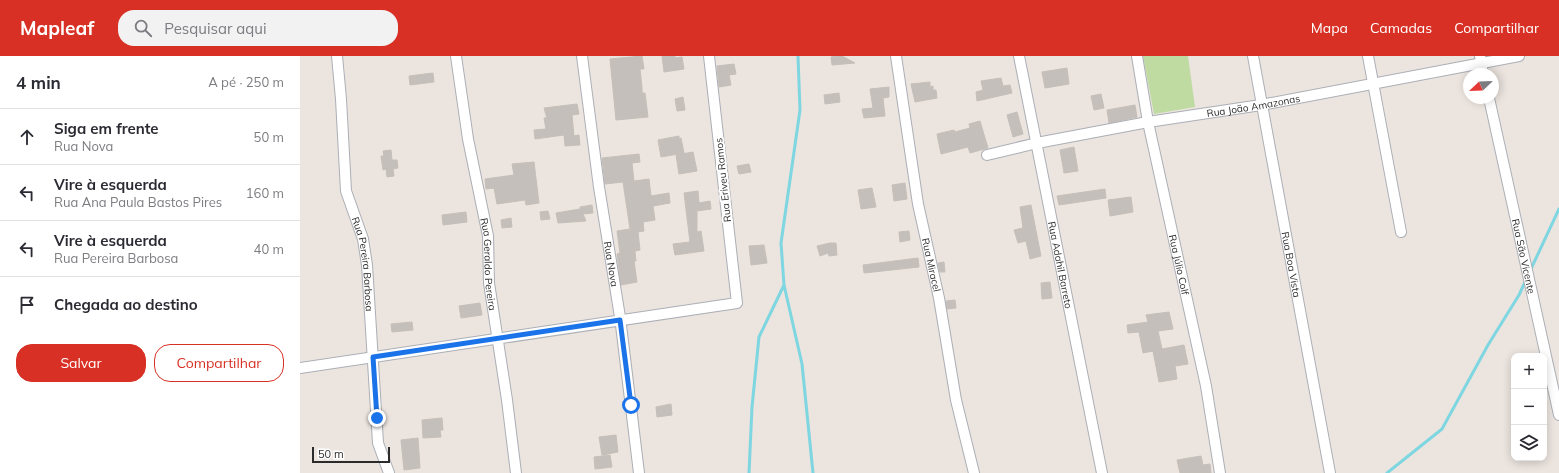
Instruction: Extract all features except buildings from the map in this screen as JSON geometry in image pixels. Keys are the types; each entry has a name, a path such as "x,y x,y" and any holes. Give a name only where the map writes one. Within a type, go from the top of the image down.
{"street":[{"name":"Rua Pereira Barbosa","path":"337,56 346,191 363,239 367,265 378,443 389,473"},
{"name":"Rua Geraldo Pereira","path":"456,56 468,139 486,220 488,236 489,283 507,400 516,473"},
{"name":"Rua Nova","path":"582,56 599,187 620,320 639,473"},
{"name":"Rua Eriveu Ramos","path":"620,320 737,303 710,56"},
{"name":"Rua Miracel","path":"896,56 918,204 938,298 956,400 974,473"},
{"name":"Rua Adahil Barreto","path":"1019,56 1102,473"},
{"name":"Rua Júlio Colf","path":"1137,56 1148,122 1206,386 1220,473"},
{"name":"Rua Boa Vista","path":"1252,56 1330,473"},
{"path":"1368,56 1401,232"},
{"name":"Rua João Amazonas","path":"987,156 1037,142 1148,122 1261,105 1373,83 1482,65 1519,56"},
{"name":"Rua São Vicente","path":"1490,104 1559,415"},
{"path":"300,368 620,320"}],"green space":[{"path":"1143,56 1188,56 1195,107 1154,114"}],"waterway":[{"path":"749,473 752,407 759,337 784,285 781,243 800,110 798,56"},
{"path":"1530,271 1559,209"},
{"path":"1387,473 1442,429 1488,345 1519,295 1526,280"},
{"path":"784,285 802,364 813,473"}],"route":[{"path":"377,418 373,357 620,320 631,405"}]}
